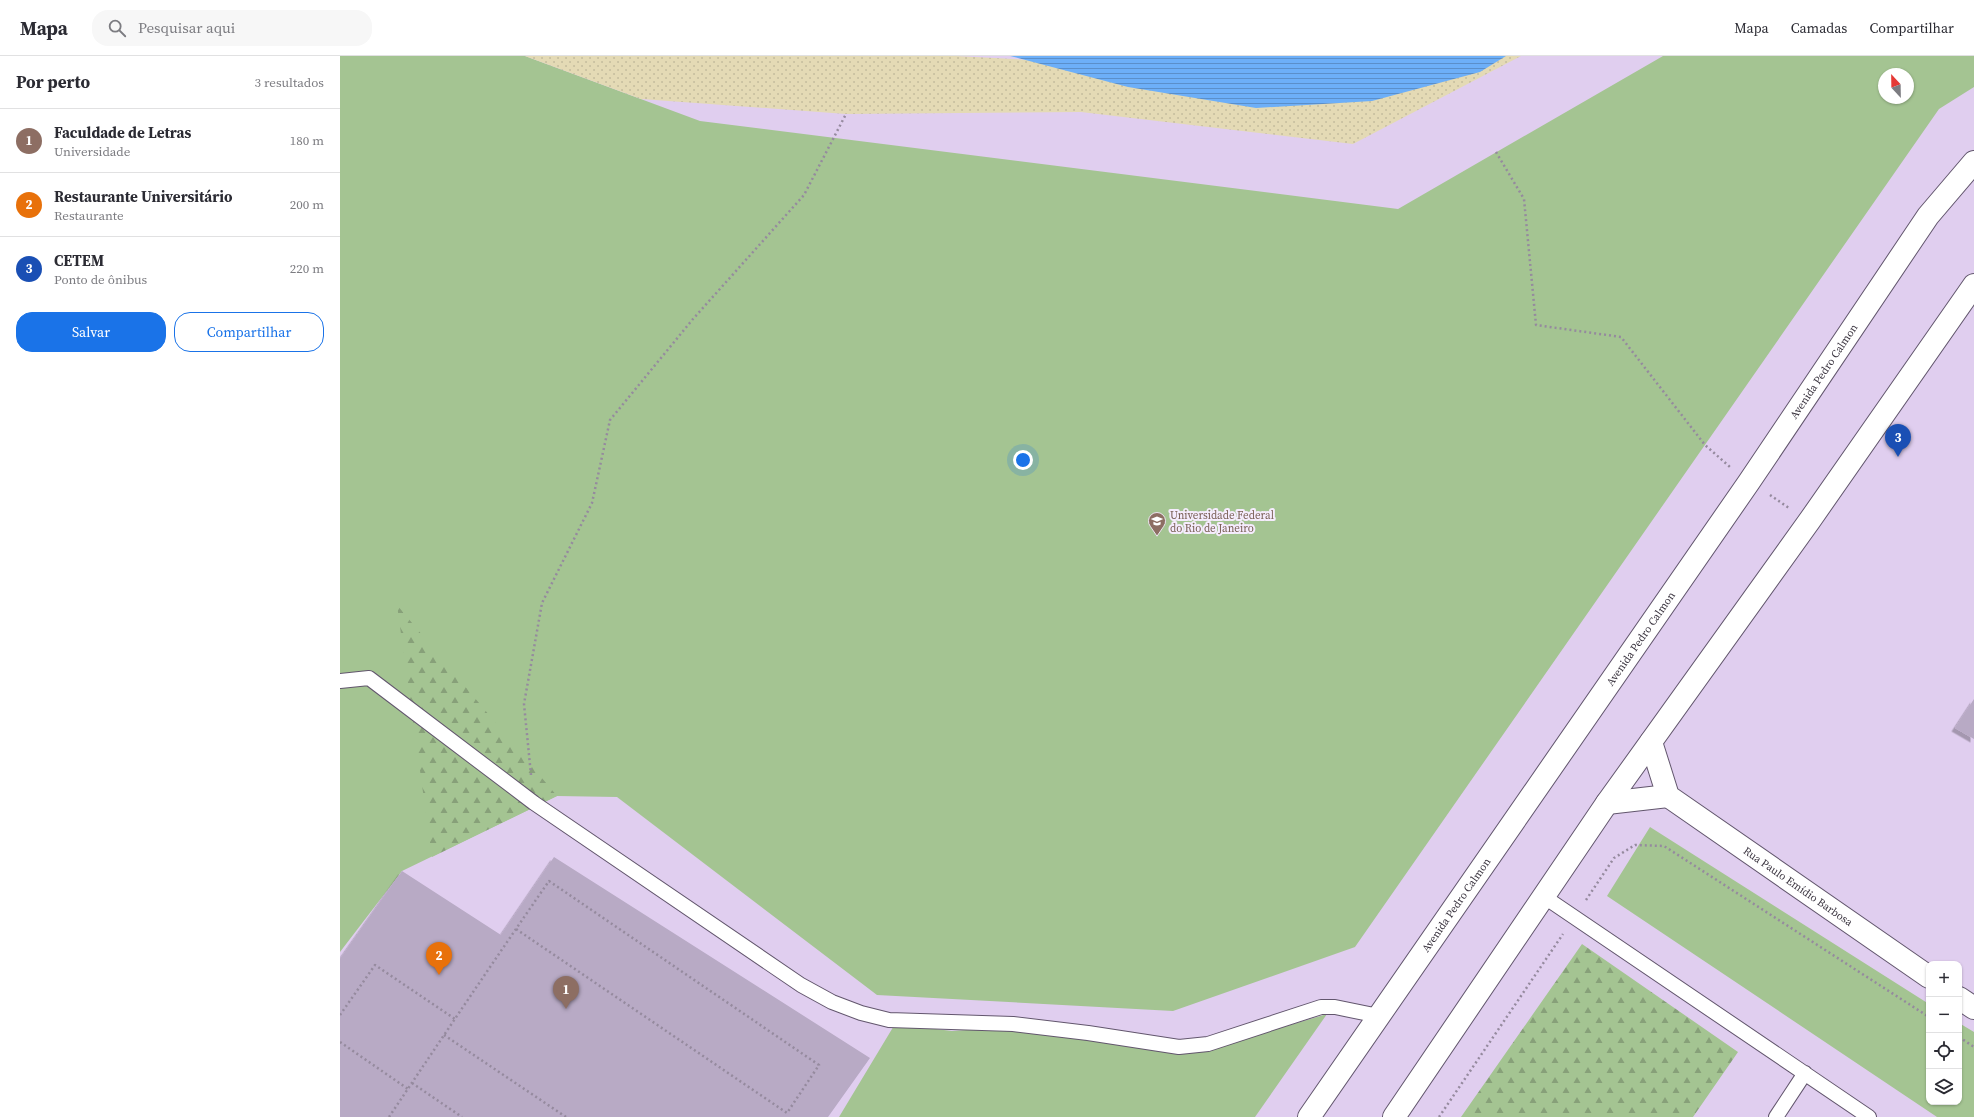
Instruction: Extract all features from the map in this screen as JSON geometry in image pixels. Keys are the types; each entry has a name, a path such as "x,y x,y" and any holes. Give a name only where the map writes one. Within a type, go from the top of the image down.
{"street":[{"name":"Avenida Pedro Calmon","path":"1309,1117 1749,482 1928,216 1974,162"},
{"path":"1394,1117 1607,803 1810,520 1974,284"},
{"path":"1607,803 1668,796 1651,742"},
{"name":"Rua Paulo Emídio Barbosa","path":"1668,796 1926,975"},
{"path":"1962,1000 1974,1008"}],"lane":[{"path":"340,681 369,678 534,803 801,985 832,1002 861,1013 889,1020 1013,1024 1088,1033 1179,1047 1208,1044 1321,1007 1335,1007 1379,1016"},
{"path":"1543,896 1869,1117"},
{"path":"1776,1117 1805,1073"}],"path":[{"path":"534,803 524,704 542,603 592,502 610,420 693,319 804,195 846,114"},
{"path":"1496,152 1524,199 1536,325 1621,337 1705,445 1749,482 1810,520"},
{"path":"389,1117 548,881 819,1065 787,1113 516,929"},
{"path":"340,1015 376,965 456,1019"},
{"path":"444,1035 566,1117"},
{"path":"1962,1039 1974,1047"},
{"path":"340,1042 408,1089"},
{"path":"412,1083 462,1117"}],"shaded area":[{"name":"Universidade Federal do Rio de Janeiro","path":"340,56 1010,56 1128,87 1506,56 1974,56 1974,1117 340,1117"}],"green space":[{"name":"Universidade Federal do Rio de Janeiro","path":"340,56 525,56 700,121 1398,209 1663,56 1974,56 1974,87 1939,109 1355,947 1173,1011 877,995 617,797 557,796 402,871 340,952"},
{"path":"397,605 557,796 432,857"},
{"path":"1650,827 1926,1002 1926,1105 1962,1105 1962,1025 1974,1032 1974,1117 1937,1117 1607,896"},
{"path":"1582,944 1738,1052 1693,1117 1461,1117"},
{"path":"1327,1014 1255,1117 839,1117 895,1024 952,1031 1009,1027 1144,1048 1197,1053"}],"sand":[{"path":"525,56 956,56 1109,64 1188,56 1521,56 1353,144 1081,112 846,114 641,99"}],"water":[{"path":"1010,56 1506,56 1480,72 1372,101 1256,108 1128,87"}],"building":[{"path":"1974,699 1974,739 1955,728"},
{"path":"554,857 870,1058 828,1117 340,1117 340,959 402,871 501,935"}],"place":[{"name":"CETEM","path":"1898,457"},
{"name":"Universidade Federal do Rio de Janeiro","path":"1157,536"},
{"name":"Restaurante Universitário","path":"439,975"},
{"name":"Faculdade de Letras","path":"566,1009"}]}
